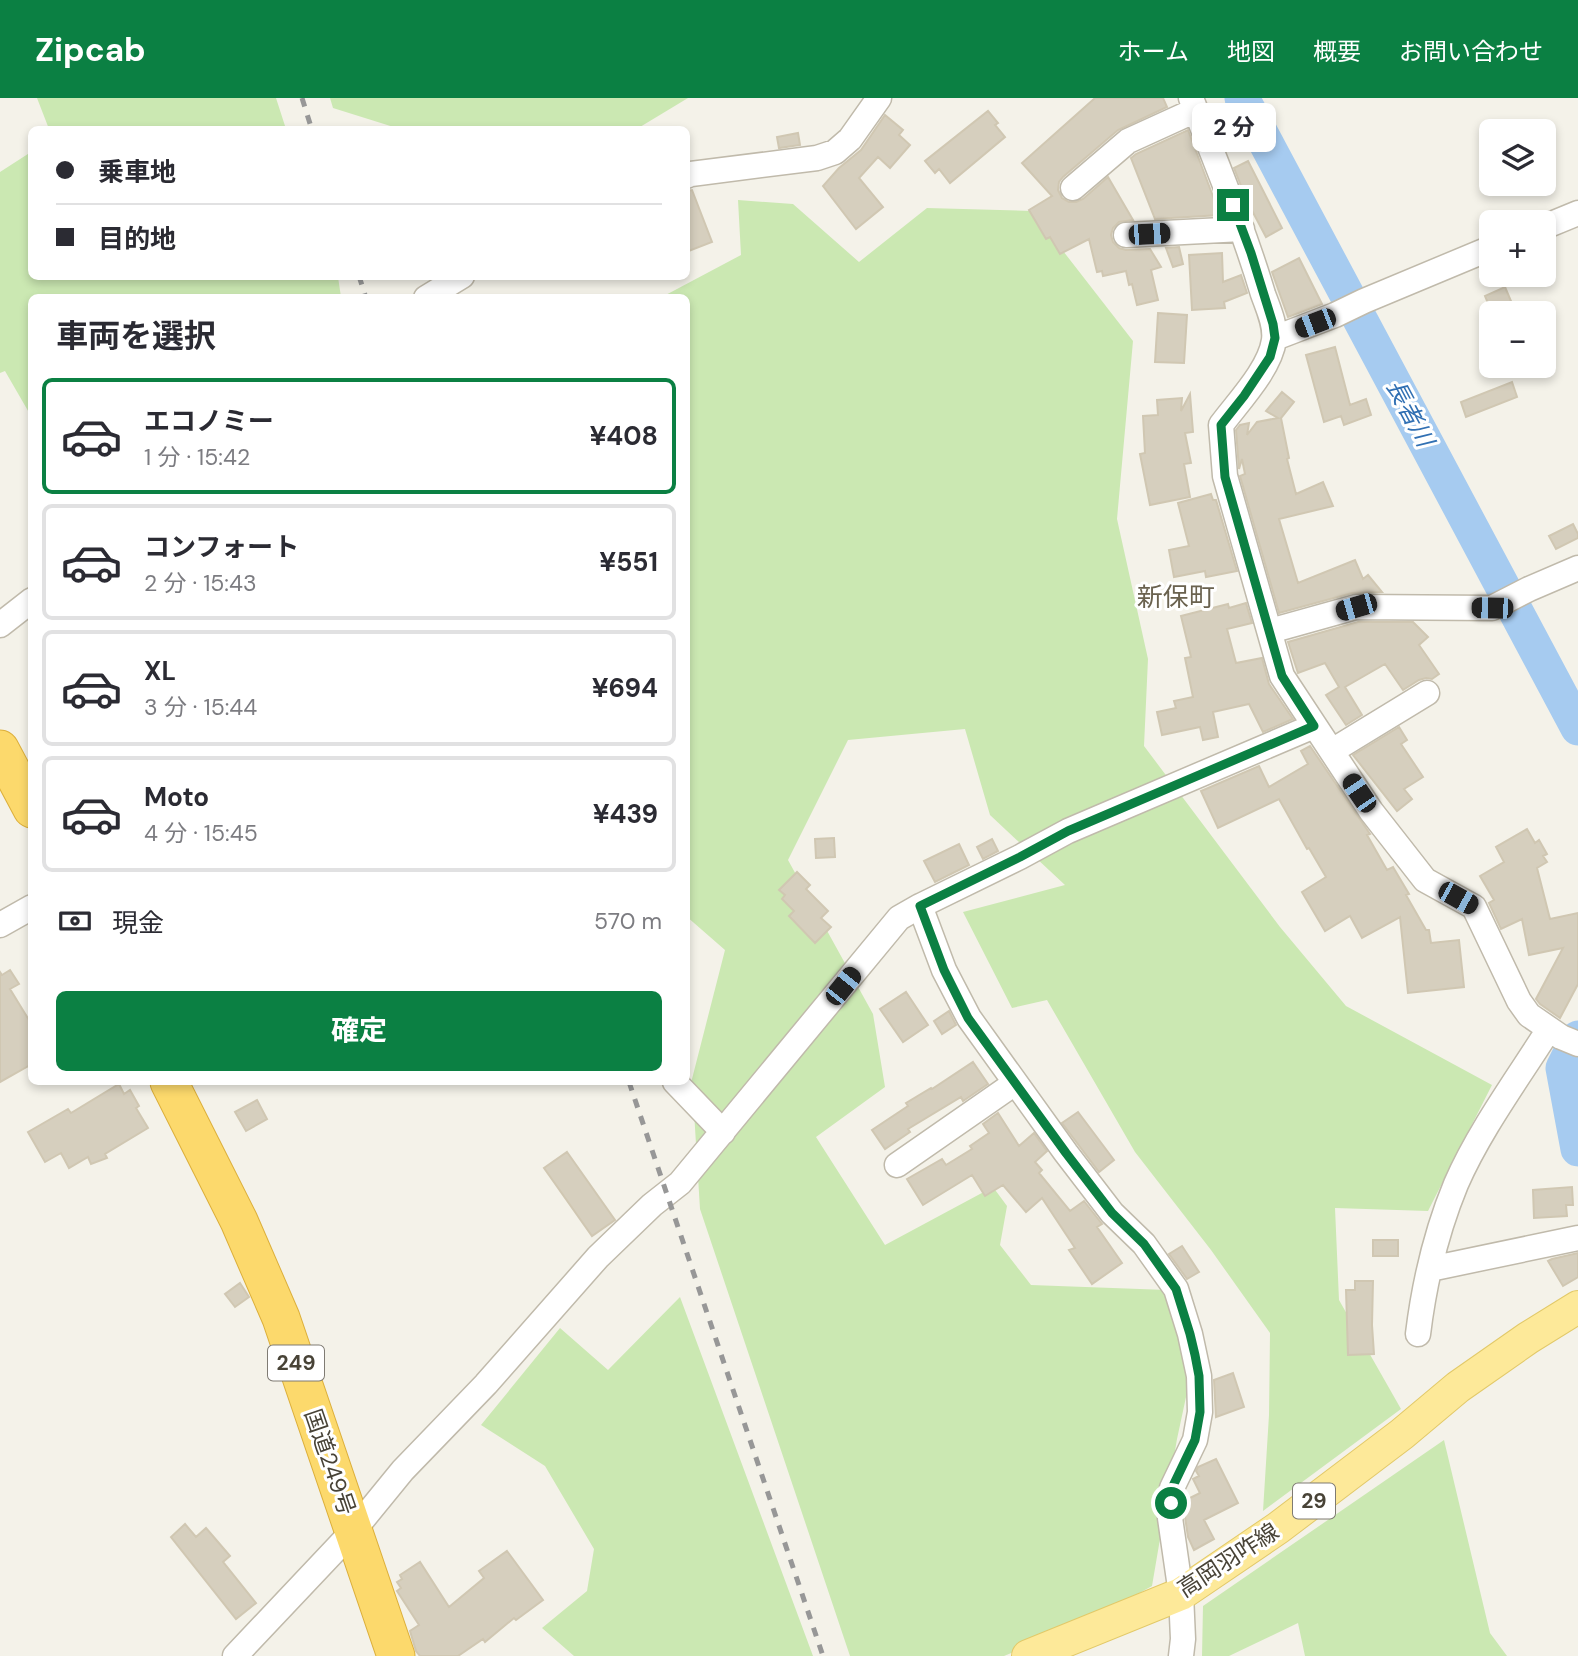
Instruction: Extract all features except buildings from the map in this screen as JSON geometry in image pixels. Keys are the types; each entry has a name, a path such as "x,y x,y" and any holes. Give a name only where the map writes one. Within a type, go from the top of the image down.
{"highway":[{"path":"0,749 28,802"},
{"name":"国道249号","path":"171,1085 239,1221 281,1318 396,1656"}],"main road":[{"name":"高岡羽咋線","path":"1028,1656 1181,1594 1279,1528 1402,1434 1458,1387 1578,1307"}],"street":[{"path":"690,174 817,159 835,152 850,139 879,98"},
{"path":"1073,188 1128,141 1194,104 1251,253 1275,338 1270,357 1221,425 1225,477 1282,676 1371,811 1425,880 1474,907 1518,1002 1529,1015 1563,1037 1481,1136 1456,1184 1430,1269 1418,1334"},
{"path":"1556,222 1578,213"},
{"path":"1126,235 1242,229"},
{"path":"1275,338 1335,316 1364,301 1479,253"},
{"path":"433,294 455,280"},
{"path":"1270,631 1356,607 1492,608 1578,569"},
{"path":"0,625 28,603"},
{"path":"1332,751 1427,693"},
{"path":"235,1656 354,1530 403,1470 486,1384 598,1256 652,1205 680,1183 899,918 1068,831 1314,726"},
{"path":"920,906 944,970 968,1018 1112,1213 1144,1244 1176,1289 1180,1300 1199,1376 1200,1412 1195,1440 1172,1488 1170,1518 1181,1594 1181,1656"},
{"path":"0,925 28,909"},
{"path":"897,1165 1014,1083"},
{"path":"679,1085 723,1132"},
{"path":"1430,1269 1578,1238"}],"green space":[{"path":"37,98 276,98 285,126 48,126"},
{"path":"330,98 688,98 642,126 390,126 333,108"},
{"path":"28,154 28,280 338,280 341,294 28,294 28,411 5,371 0,373 0,172"},
{"path":"738,200 793,204 859,262 927,208 1032,211 1133,341 1117,519 1148,659 1144,746 1280,927 1346,1006 1492,1085 1428,1211 1335,1208 1339,1300 1401,1409 1263,1511 1269,1415 1270,1333 1211,1250 1135,1152 1047,1000 1012,1008 963,912 1065,885 990,815 965,729 848,740 788,860 873,1014 885,1087 816,1137 885,1245 993,1187 1007,1206 1000,1245 1031,1285 1167,1290 1195,1355 1177,1439 1152,1586 1093,1619 1004,1656 850,1656 700,1209 692,1079 725,950 690,919 690,294 668,294 741,255"},
{"path":"680,1297 813,1656 574,1656 542,1628 587,1591 594,1549 545,1466 481,1425 560,1328 608,1370"},
{"path":"1444,1440 1490,1633 1507,1656 1305,1656 1298,1623 1229,1656 1202,1656 1203,1606"}],"waterway":[{"name":"長者川","path":"1242,98 1578,728"},
{"name":"長者川","path":"1578,1038 1563,1068 1578,1149"}],"railway":[{"path":"302,98 311,126"},
{"path":"360,280 365,294"},
{"path":"630,1085 823,1656"}],"district":[{"name":"新保町","path":"1176,597"}],"route":[{"path":"1171,1503 1172,1488 1195,1440 1200,1412 1199,1376 1195,1355 1176,1289 1144,1244 1112,1213 968,1018 944,970 920,906 1068,831 1314,726 1282,676 1225,477 1221,425 1270,357 1275,338 1251,253 1233,205"}]}
